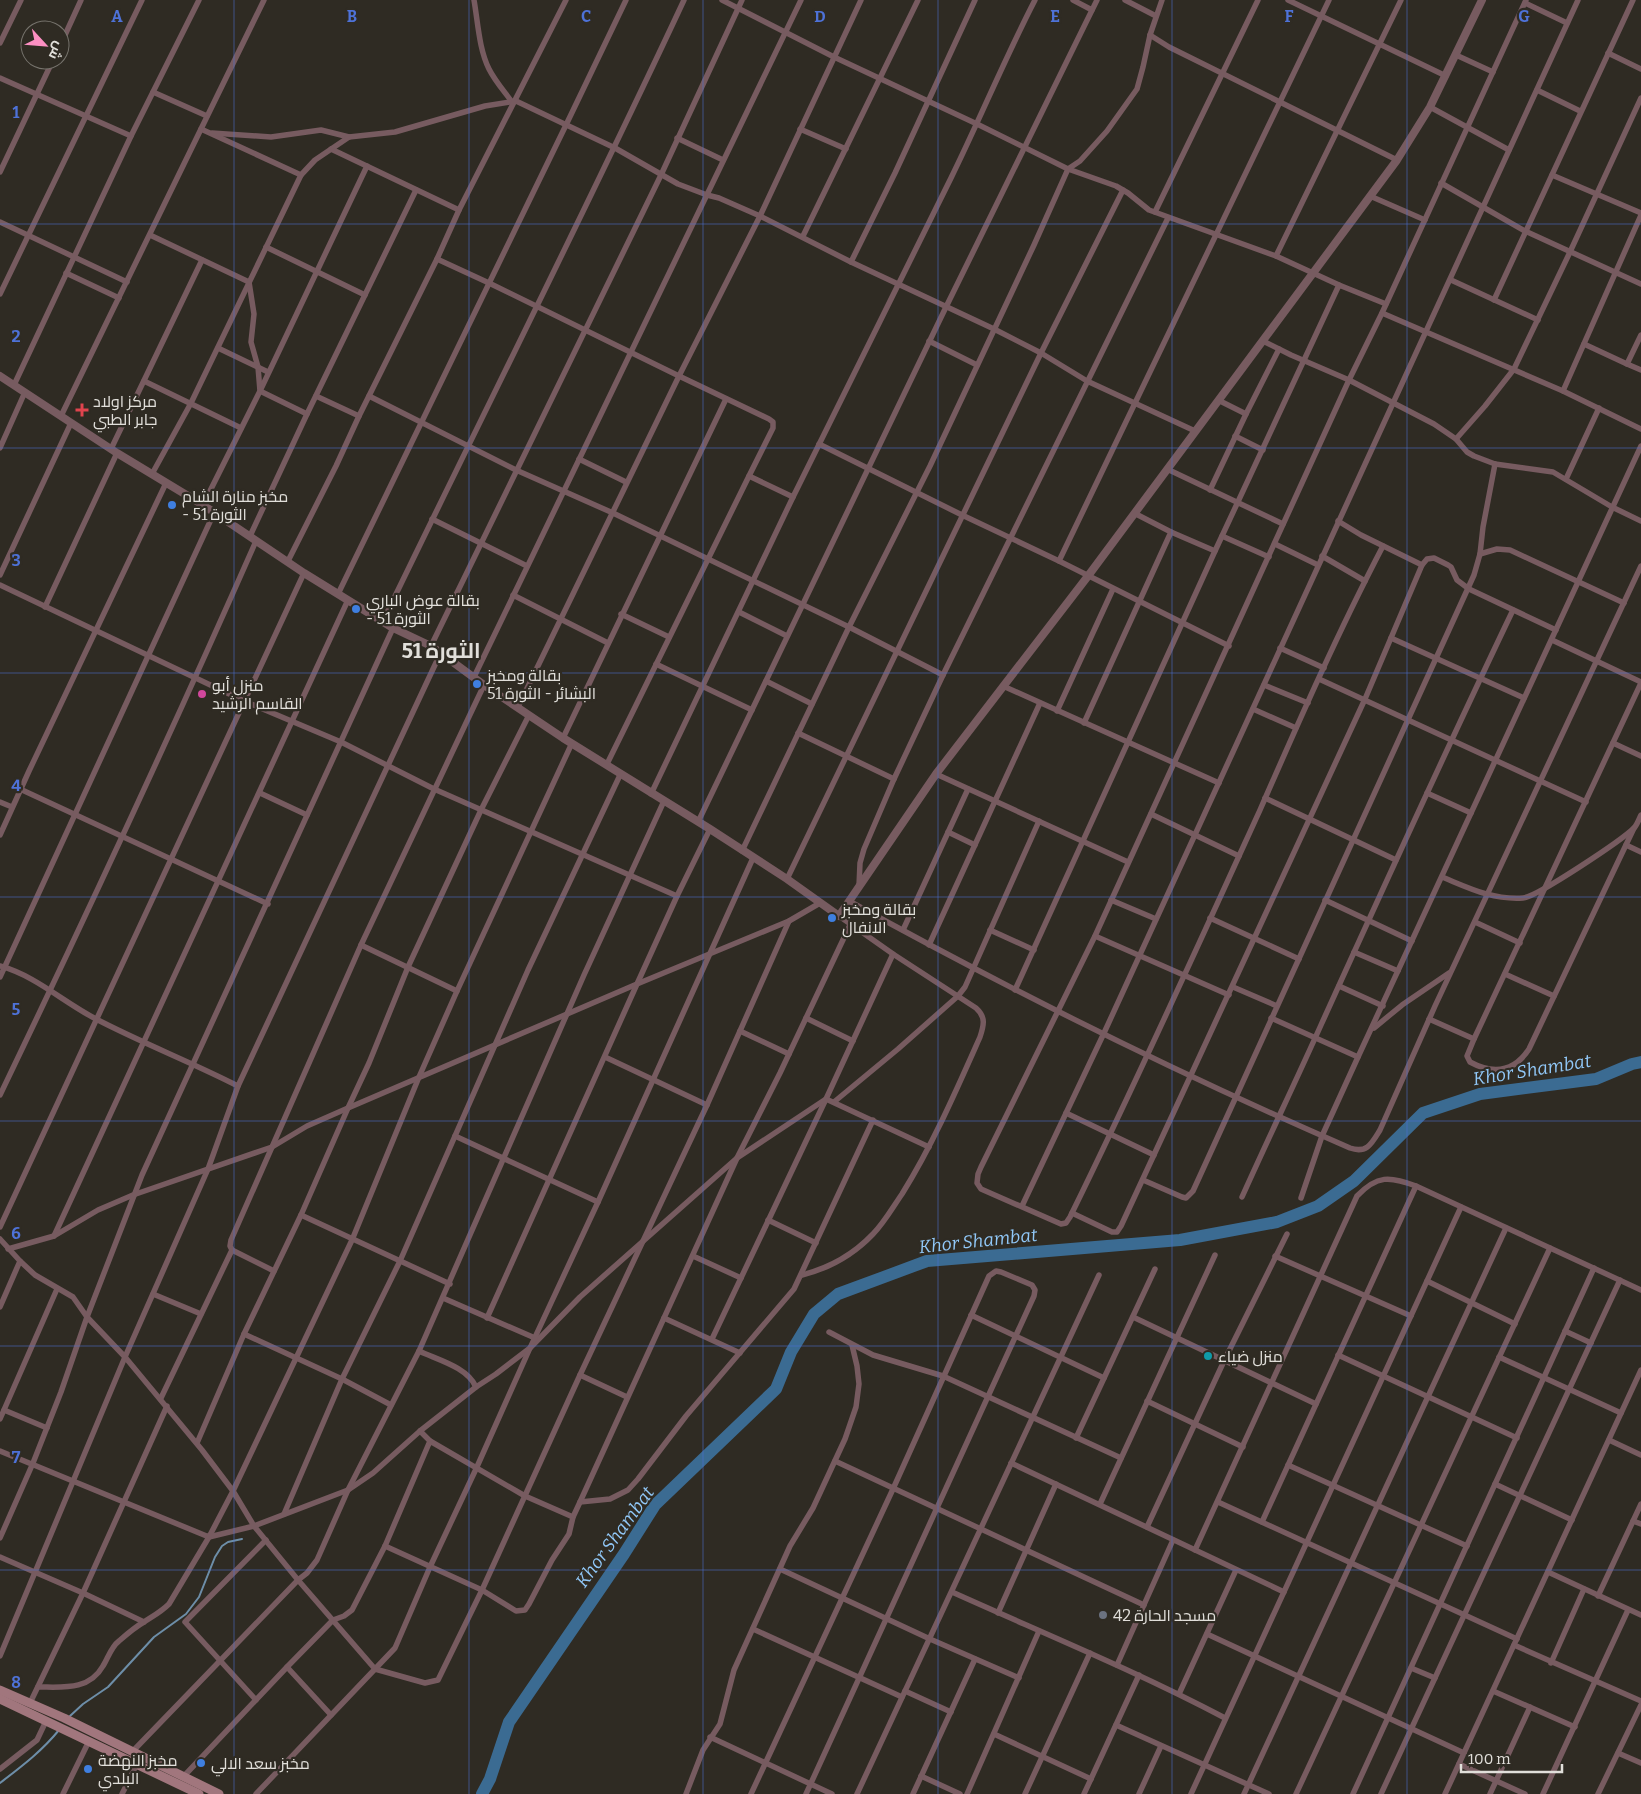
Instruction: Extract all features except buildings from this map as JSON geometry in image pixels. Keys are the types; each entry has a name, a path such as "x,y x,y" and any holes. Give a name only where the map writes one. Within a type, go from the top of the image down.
{"main road":[{"path":"0,1690 30,1703 71,1727 132,1752 219,1794"},
{"path":"0,1699 46,1721 61,1722"},
{"path":"71,1727 89,1741 137,1764 182,1790 199,1794"}],"street":[{"path":"0,43 21,0"},
{"path":"70,24 81,0"},
{"path":"0,294 142,0"},
{"path":"14,384 131,136 199,0"},
{"path":"61,416 264,0"},
{"path":"474,0 488,67 494,78 514,102 615,148 678,184 719,198 803,236 851,262 994,329 1041,353 1087,381 1196,431"},
{"path":"288,561 437,259 459,210 566,0"},
{"path":"338,594 626,0"},
{"path":"382,621 615,148 684,0"},
{"path":"722,0 834,57 1068,169 1123,190 1142,206 1168,218 1276,256 1386,304"},
{"path":"431,646 661,175 742,0"},
{"path":"474,677 801,0"},
{"path":"518,707 678,376 760,216 861,0"},
{"path":"803,236 918,0"},
{"path":"851,262 975,0"},
{"path":"651,794 818,444 977,124 1035,0"},
{"path":"1073,0 1092,10"},
{"path":"698,822 929,342 1097,0"},
{"path":"1125,0 1156,16"},
{"path":"742,851 849,627 916,493 1068,169 1084,156 1107,131 1132,98 1141,77 1150,35 1162,0"},
{"path":"1155,212 1258,0"},
{"path":"1288,0 1446,76"},
{"path":"1059,561 1329,0"},
{"path":"1276,256 1400,0"},
{"path":"839,916 936,774 1088,576 1397,160 1430,107 1482,0"},
{"path":"1022,1206 1140,955 1578,0"},
{"path":"1494,300 1633,0"},
{"path":"1383,546 1296,728 1185,976 1072,1214 1066,1223 1062,1224 981,1189 977,1183 978,1174 1095,936 1526,1 1567,23"},
{"path":"1150,35 1169,47 1397,160"},
{"path":"1608,53 1641,69"},
{"path":"1456,55 1493,72"},
{"path":"0,172 48,70"},
{"path":"0,78 131,136"},
{"path":"1537,90 1580,111"},
{"path":"153,92 207,116"},
{"path":"1456,439 1514,369 1641,98"},
{"path":"208,133 271,137 321,130 349,137 395,132 485,106 514,102"},
{"path":"1430,107 1509,150"},
{"path":"201,129 301,175"},
{"path":"800,129 846,150"},
{"path":"152,474 191,403 301,175 315,160 349,137"},
{"path":"678,138 723,160"},
{"path":"331,149 459,210"},
{"path":"203,505 260,391 367,166"},
{"path":"1552,175 1641,214 1563,391"},
{"path":"1441,184 1525,230 1641,284"},
{"path":"0,1096 195,678 307,414 416,190"},
{"path":"787,879 896,650 1123,190"},
{"path":"1370,196 1424,220"},
{"path":"860,886 860,863 864,849 894,779 943,675 1168,218"},
{"path":"0,222 127,282"},
{"path":"150,234 249,282"},
{"path":"266,247 365,295"},
{"path":"437,259 773,422 773,428 750,476 607,764"},
{"path":"45,607 144,381 202,260"},
{"path":"66,273 119,298"},
{"path":"1451,280 1538,320"},
{"path":"249,282 254,314 251,342 258,367 260,391"},
{"path":"1015,990 1237,503 1339,285"},
{"path":"1382,313 1514,369 1641,429"},
{"path":"1627,364 1641,334"},
{"path":"1263,341 1279,350 1350,380 1439,426 1474,456 1495,464 1553,472 1612,507 1641,521"},
{"path":"929,342 977,365"},
{"path":"1584,344 1641,370"},
{"path":"218,348 268,372"},
{"path":"1210,490 1279,350"},
{"path":"0,376 114,451 203,505 304,573 393,628 441,652 484,685 563,738 787,879 850,925 981,1012 984,1019 983,1028 970,1059 929,1147 899,1197 872,1235 845,1258 820,1270 802,1275"},
{"path":"144,381 241,428"},
{"path":"260,391 307,414"},
{"path":"0,448 25,392"},
{"path":"316,396 359,416"},
{"path":"369,396 516,470 613,513 896,650 943,675"},
{"path":"563,738 726,399"},
{"path":"1218,400 1246,414"},
{"path":"1566,479 1599,408"},
{"path":"0,575 71,423"},
{"path":"1235,436 1263,450"},
{"path":"818,444 1229,646"},
{"path":"1301,1198 1322,1136 1641,446"},
{"path":"579,459 626,482"},
{"path":"1143,1180 1182,1197 1186,1198 1190,1195 1469,589 1480,554 1495,464"},
{"path":"1168,469 1284,524"},
{"path":"750,476 793,497"},
{"path":"0,835 20,789 166,483"},
{"path":"0,976 2,966 214,513"},
{"path":"1134,513 1215,551"},
{"path":"432,519 526,566"},
{"path":"1338,522 1422,565"},
{"path":"1084,723 1171,532"},
{"path":"1222,536 1269,557"},
{"path":"1275,544 1318,566"},
{"path":"1480,554 1497,549 1510,550 1624,603"},
{"path":"1322,556 1365,581"},
{"path":"1072,1214 1112,1232 1116,1232 1121,1226 1365,699 1422,565 1427,559 1431,558 1440,561 1451,567 1455,577 1469,589 1556,630"},
{"path":"849,901 1015,990 1191,1076 1322,1136 1357,1150 1366,1148 1374,1141 1641,566"},
{"path":"0,1227 304,573"},
{"path":"0,585 244,701 341,742 434,789 677,896"},
{"path":"1057,710 1113,589"},
{"path":"513,595 608,643"},
{"path":"54,1236 348,600"},
{"path":"1242,1197 1451,739 1513,610"},
{"path":"739,612 787,636"},
{"path":"622,614 669,637"},
{"path":"0,1538 61,1392 133,1195 393,628"},
{"path":"1391,638 1437,657 1524,698"},
{"path":"1552,640 1641,682 1474,1039 1467,1056 1470,1062 1482,1068 1502,1070 1515,1066 1523,1059 1641,815"},
{"path":"1280,648 1324,668"},
{"path":"0,1656 72,1480 208,1169 238,1086 441,652"},
{"path":"656,664 752,710"},
{"path":"1319,679 1586,802"},
{"path":"766,681 812,704"},
{"path":"161,1398 232,1250 230,1246 231,1240 361,944 484,685"},
{"path":"1264,685 1308,703"},
{"path":"1003,686 1219,783"},
{"path":"929,944 1040,703"},
{"path":"1252,709 1296,728"},
{"path":"197,1443 244,1334 301,1215 369,1063 408,967 481,810 529,715"},
{"path":"798,733 894,779"},
{"path":"1613,742 1641,756"},
{"path":"38,1687 71,1687 88,1682 102,1669 117,1643 169,1604 209,1537 233,1491 352,1240 419,1077 457,991 572,743"},
{"path":"284,1514 342,1379 400,1261 528,970 621,773"},
{"path":"936,774 1128,862"},
{"path":"20,789 268,904"},
{"path":"902,930 968,789"},
{"path":"260,793 307,815"},
{"path":"1427,793 1471,813"},
{"path":"1265,798 1396,860"},
{"path":"132,1752 298,1580 307,1573 317,1560 348,1490 444,1298 568,1013 664,801"},
{"path":"0,802 12,807"},
{"path":"1150,814 1238,856"},
{"path":"834,1102 898,1049 958,996 965,987 1039,821"},
{"path":"1442,877 1487,896 1528,897 1590,860 1634,828"},
{"path":"487,1318 677,896 710,829"},
{"path":"948,832 975,845"},
{"path":"1626,845 1641,852"},
{"path":"256,1794 395,1648 430,1567 711,954 753,858"},
{"path":"1111,900 1156,919"},
{"path":"1325,900 1412,940"},
{"path":"8,1249 54,1236 98,1210 133,1195 272,1147 307,1126 568,1013 790,921 820,903"},
{"path":"1210,918 1298,959"},
{"path":"0,1239 35,1275 73,1297 87,1317 161,1398 233,1491 254,1526 375,1669 425,1683 438,1680 482,1590 790,921"},
{"path":"1475,922 1520,943"},
{"path":"385,1546 482,1590 516,1611 525,1610 552,1560 569,1534 573,1517 737,1158 790,1054 850,925"},
{"path":"990,930 1034,950"},
{"path":"1095,936 1229,995"},
{"path":"361,944 457,991"},
{"path":"1354,952 1398,971"},
{"path":"712,1339 893,954"},
{"path":"2,966 51,990 60,998 96,1019 193,1063 238,1086"},
{"path":"1371,1030 1402,1005 1451,972"},
{"path":"1505,974 1554,996"},
{"path":"1232,986 1276,1006"},
{"path":"1339,986 1382,1006"},
{"path":"806,1018 853,1041"},
{"path":"1271,1018 1358,1058"},
{"path":"1429,1019 1474,1039"},
{"path":"740,1031 790,1054"},
{"path":"605,1057 707,1104"},
{"path":"826,1099 929,1147"},
{"path":"0,1450 209,1537 254,1526 348,1490 373,1472 420,1431 476,1387 530,1348 580,1297 737,1158 826,1099"},
{"path":"1066,1113 1154,1155"},
{"path":"580,1502 610,1499 628,1490 686,1416 794,1289 873,1120"},
{"path":"455,1136 598,1202"},
{"path":"1196,1550 1357,1196 1368,1185 1380,1179 1389,1178 1416,1186 1641,1290"},
{"path":"1262,1522 1416,1186"},
{"path":"1191,1794 1461,1207"},
{"path":"301,1215 450,1284"},
{"path":"768,1220 816,1243"},
{"path":"1244,1794 1506,1228"},
{"path":"1147,1527 1224,1361 1287,1234"},
{"path":"1296,1794 1550,1248"},
{"path":"232,1250 274,1271"},
{"path":"1100,1504 1214,1254"},
{"path":"693,1256 741,1278"},
{"path":"1275,1256 1411,1316"},
{"path":"0,1307 20,1261"},
{"path":"1352,1794 1412,1668 1594,1268"},
{"path":"1076,1438 1155,1270"},
{"path":"751,1794 843,1598 989,1276 992,1272 1002,1272 1032,1285 1035,1290 1034,1296 806,1794"},
{"path":"857,1794 1099,1275"},
{"path":"1381,1794 1620,1280"},
{"path":"1427,1281 1515,1324"},
{"path":"0,1419 57,1288"},
{"path":"153,1294 201,1314"},
{"path":"444,1298 535,1338"},
{"path":"971,1315 1104,1378"},
{"path":"1133,1317 1316,1404"},
{"path":"664,1318 740,1353"},
{"path":"1565,1331 1591,1343"},
{"path":"829,1332 852,1345 884,1358 943,1376 1121,1458"},
{"path":"244,1334 342,1379 391,1405"},
{"path":"686,1794 694,1770 710,1737 720,1724 734,1670 780,1569 798,1532 813,1508 846,1439 856,1407 858,1375 852,1345"},
{"path":"419,1351 462,1371 472,1379 476,1387"},
{"path":"1338,1355 1517,1438"},
{"path":"1499,1357 1621,1413"},
{"path":"1445,1794 1641,1370"},
{"path":"580,1375 627,1397"},
{"path":"1147,1401 1243,1447"},
{"path":"30,1703 125,1503 167,1406"},
{"path":"4,1410 47,1428"},
{"path":"420,1431 430,1442 476,1469 525,1496 573,1517"},
{"path":"1609,1440 1641,1455"},
{"path":"184,1776 333,1620 344,1616 352,1610 385,1546 430,1442"},
{"path":"835,1461 1144,1605"},
{"path":"1011,1463 1284,1592"},
{"path":"1288,1465 1467,1546"},
{"path":"998,1613 1056,1484"},
{"path":"1495,1484 1572,1520"},
{"path":"1218,1502 1517,1639"},
{"path":"1598,1596 1641,1504"},
{"path":"1633,1521 1641,1524"},
{"path":"256,1700 185,1622 266,1540"},
{"path":"1117,1665 1174,1540"},
{"path":"0,1557 144,1622"},
{"path":"780,1569 1019,1678"},
{"path":"1179,1694 1236,1570"},
{"path":"1548,1572 1641,1615"},
{"path":"1551,1662 1584,1589"},
{"path":"952,1592 1139,1675 1226,1718"},
{"path":"1543,1794 1628,1610"},
{"path":"753,1629 902,1697"},
{"path":"967,1794 1039,1631"},
{"path":"1207,1634 1464,1753"},
{"path":"1514,1645 1641,1703 1598,1794"},
{"path":"1025,1794 1090,1653"},
{"path":"913,1794 976,1659"},
{"path":"287,1667 331,1715"},
{"path":"1412,1668 1435,1678"},
{"path":"1084,1794 1139,1675"},
{"path":"906,1690 951,1712"},
{"path":"1493,1691 1574,1727"},
{"path":"1490,1794 1530,1707"},
{"path":"0,1769 37,1740 46,1721"},
{"path":"1116,1725 1268,1794"},
{"path":"994,1734 1091,1780"},
{"path":"710,1737 832,1794"},
{"path":"63,1794 89,1741"},
{"path":"1139,1794 1161,1746"},
{"path":"1618,1753 1641,1763"},
{"path":"122,1794 137,1764"},
{"path":"1459,1764 1525,1794"},
{"path":"921,1776 960,1794"}],"waterway":[{"name":"Khor Shambat","path":"482,1794 490,1779 509,1722 624,1554 655,1505 776,1389 791,1352 814,1314 838,1294 927,1261 1180,1240 1277,1222 1318,1206 1354,1181 1423,1113 1480,1094 1596,1079 1641,1062"},
{"path":"70,1716 83,1704 108,1687 154,1637 186,1614 199,1597 215,1557 222,1546 228,1542 242,1539"},
{"path":"0,1783 39,1752 59,1730"}],"place":[{"name":"مركز اولاد جابر الطبي","path":"82,410"},
{"name":"مخبز منارة الشام - الثورة 51","path":"172,505"},
{"name":"بقالة عوض الباري - الثورة 51","path":"356,609"},
{"name":"بقالة ومخبز البشائر - الثورة 51","path":"477,684"},
{"name":"منزل أبو القاسم الرشيد","path":"202,694"},
{"name":"بقالة ومخبز الانفال","path":"832,918"},
{"name":"منزل ضياء","path":"1208,1356"},
{"name":"مسجد الحارة 42","path":"1103,1615"},
{"name":"مخبز سعد الالي","path":"201,1763"},
{"name":"مخبز النهضة البلدي","path":"88,1769"}],"district":[{"name":"الثورة 51","path":"441,651"}]}
